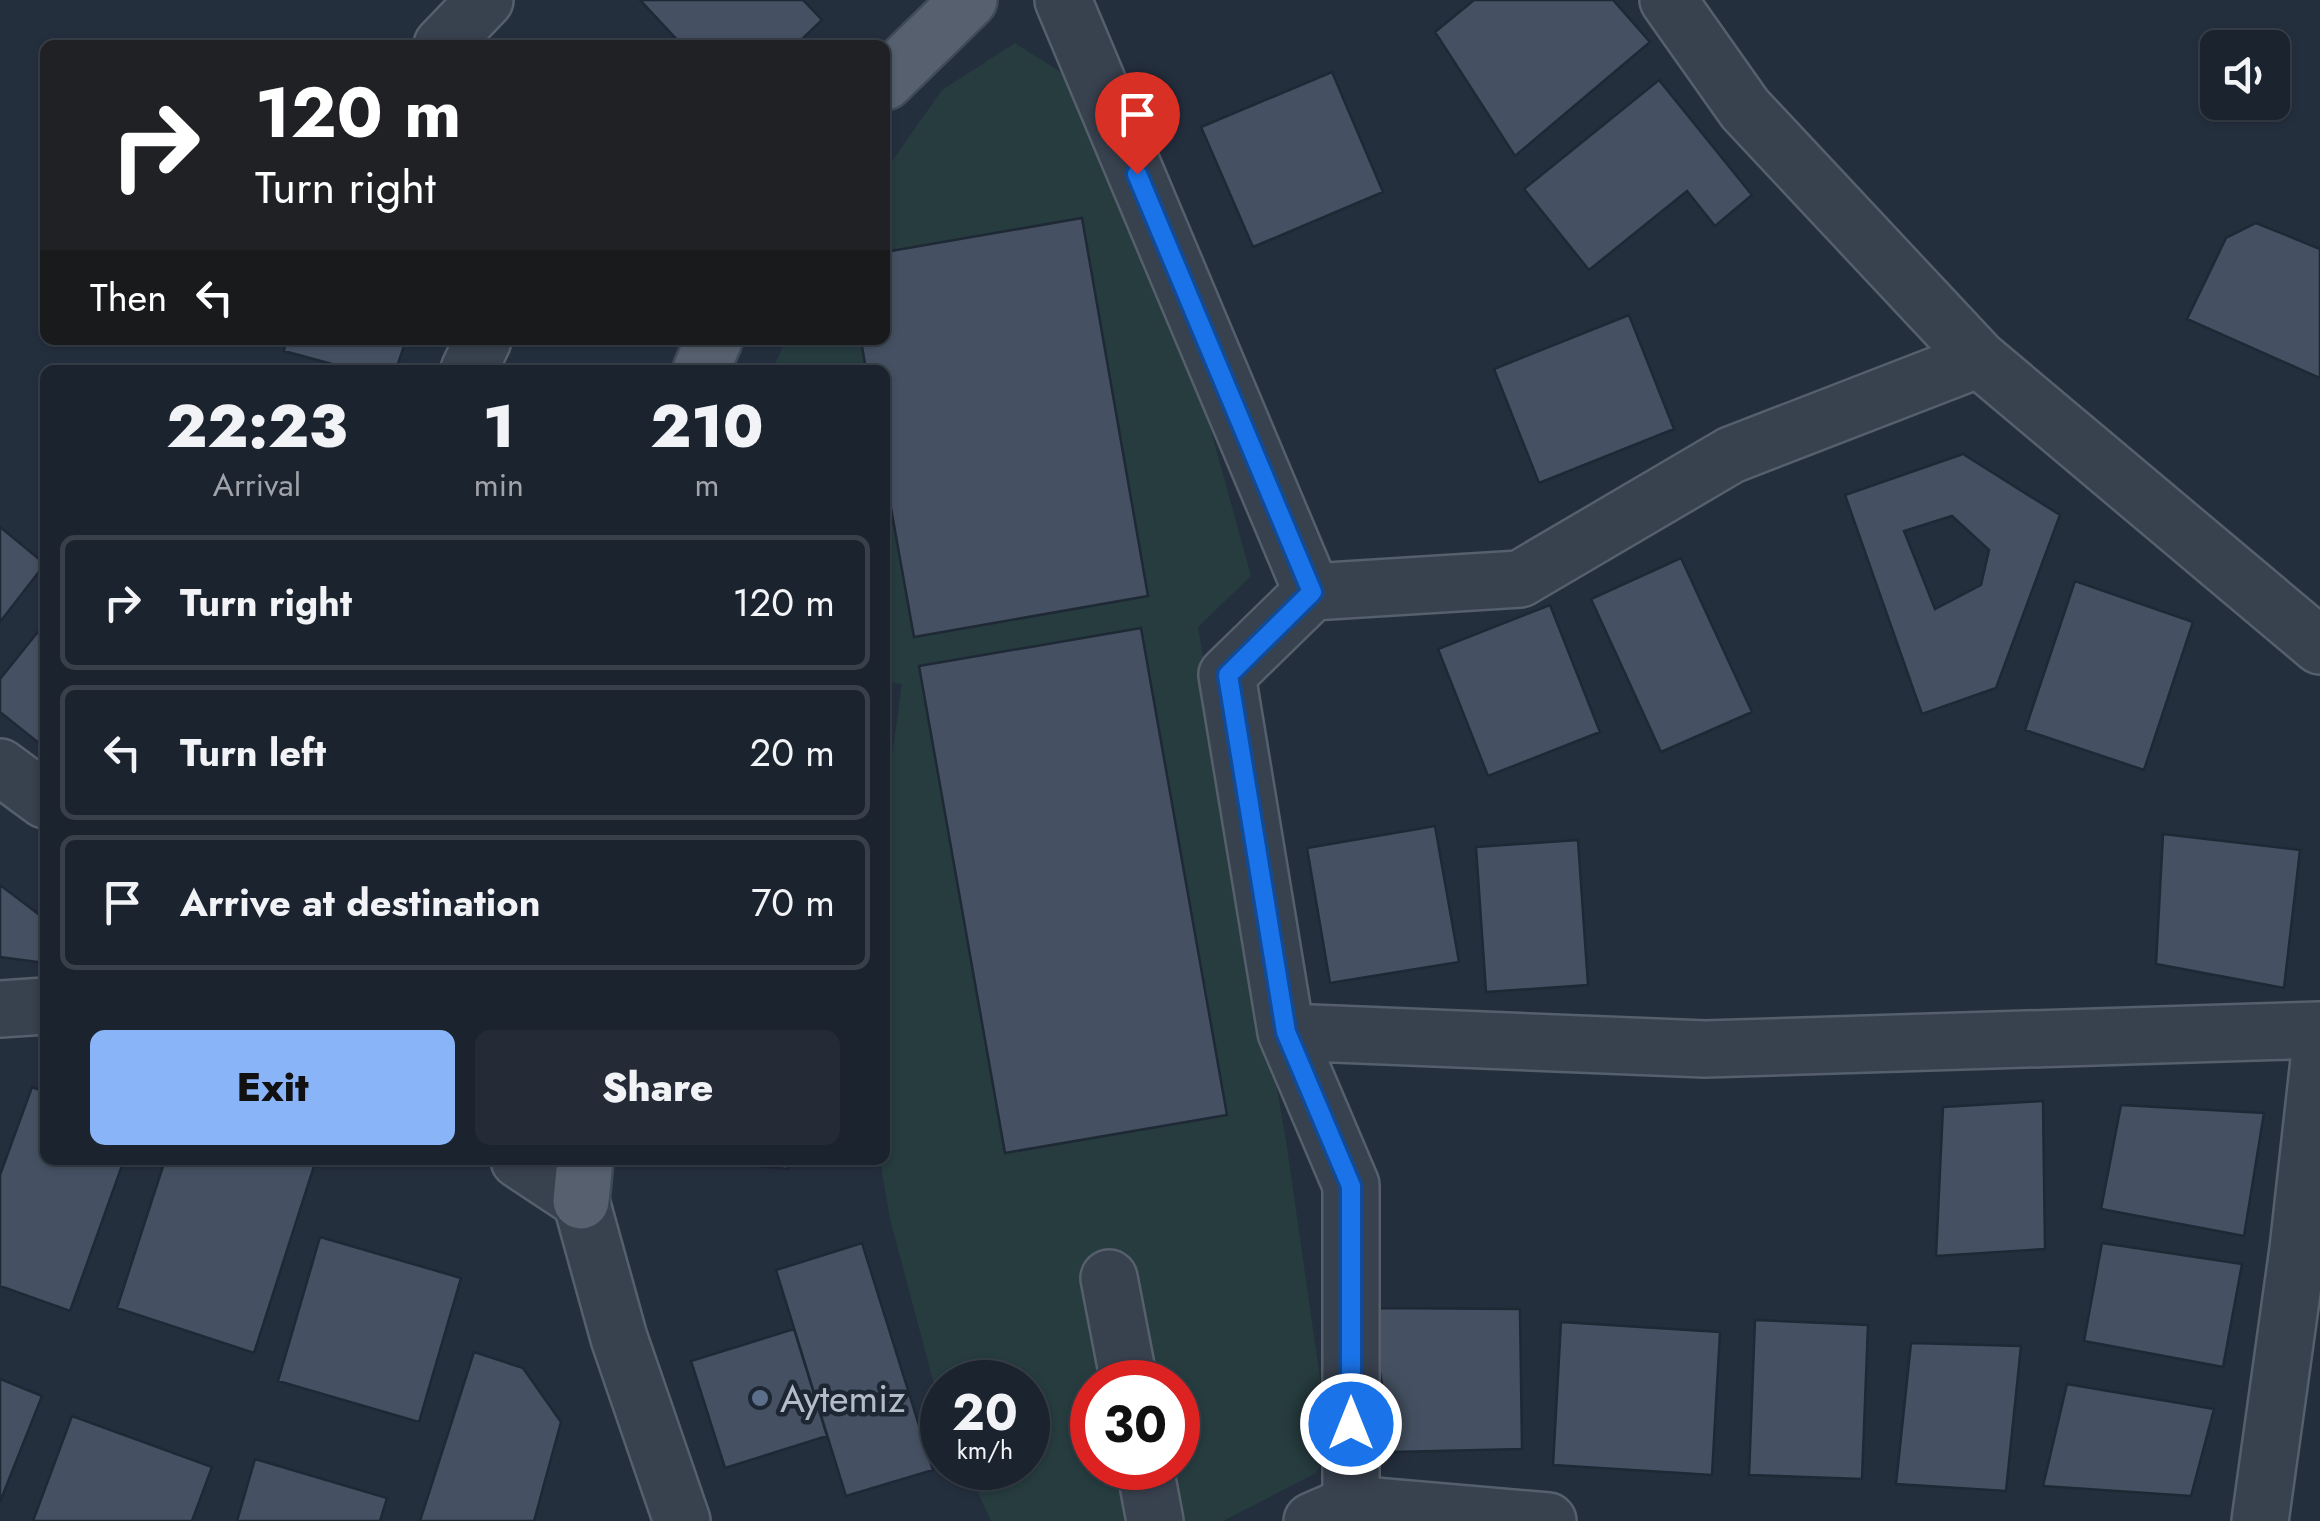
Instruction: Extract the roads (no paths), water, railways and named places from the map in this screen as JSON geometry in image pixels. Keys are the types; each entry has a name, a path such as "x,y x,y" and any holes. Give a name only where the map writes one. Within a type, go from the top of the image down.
{"main road":[{"path":"890,76 969,0"}],"street":[{"path":"447,40 485,0"},
{"path":"1064,0 1312,592"},
{"path":"1668,0 1745,110 1979,359 2320,646"},
{"path":"1548,1521 1331,1513 1351,1186 1286,1032 1228,675 1312,592 1520,580 1731,455 1979,359"},
{"path":"0,768 40,796"},
{"path":"0,1009 40,1006"},
{"path":"1286,1032 1704,1049 2320,1030"},
{"path":"2260,1521 2298,1249 2320,1051"},
{"path":"535,1165 583,1180 620,1338 682,1521"},
{"path":"1109,1278 1125,1360"},
{"path":"1149,1490 1155,1521"}],"place":[{"name":"Aytemiz","path":"760,1398"}]}
